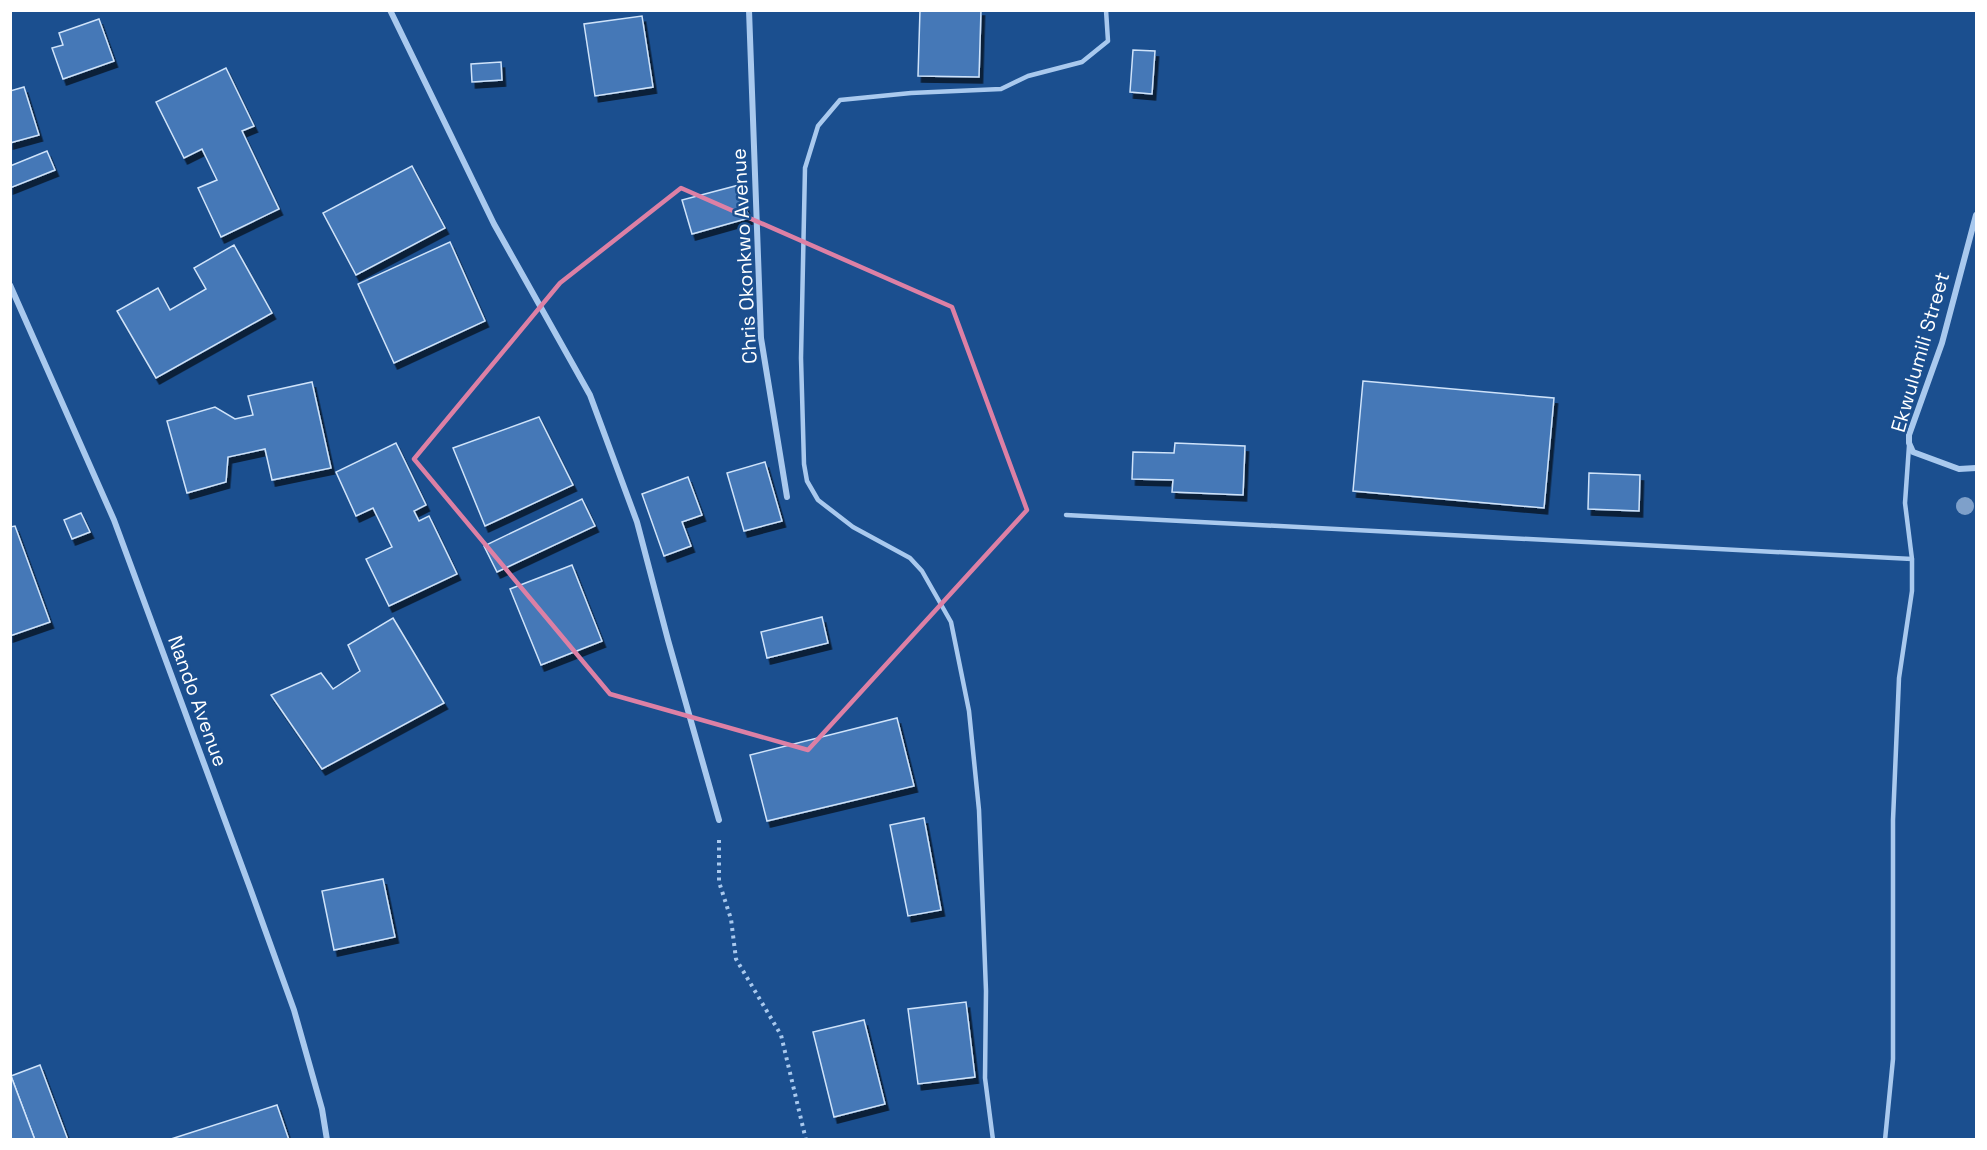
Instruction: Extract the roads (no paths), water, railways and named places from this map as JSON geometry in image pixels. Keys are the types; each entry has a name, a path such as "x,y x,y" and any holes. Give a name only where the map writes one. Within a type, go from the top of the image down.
{"street":[{"path":"390,10 494,224 590,395 637,522 719,820"},
{"name":"Chris Okonkwo Avenue","path":"749,10 761,338 787,497"},
{"name":"Ekwulumili Street","path":"1977,214 1942,343 1909,435 1909,443 1913,452 1959,469 1977,468"},
{"name":"Nando Avenue","path":"10,285 114,520 294,1010 322,1109 327,1140"}],"lane":[{"path":"993,1140 985,1078 986,991 979,810 969,711 951,622 922,571 910,558 853,527 818,500 807,481 804,464 801,358 805,168 818,126 840,100 911,93 1001,89 1028,76 1082,62 1108,41 1106,10"},
{"path":"1885,1140 1893,1059 1893,820 1899,678 1912,591 1912,559 1905,503 1909,443"},
{"path":"1066,515 1912,559"}]}
